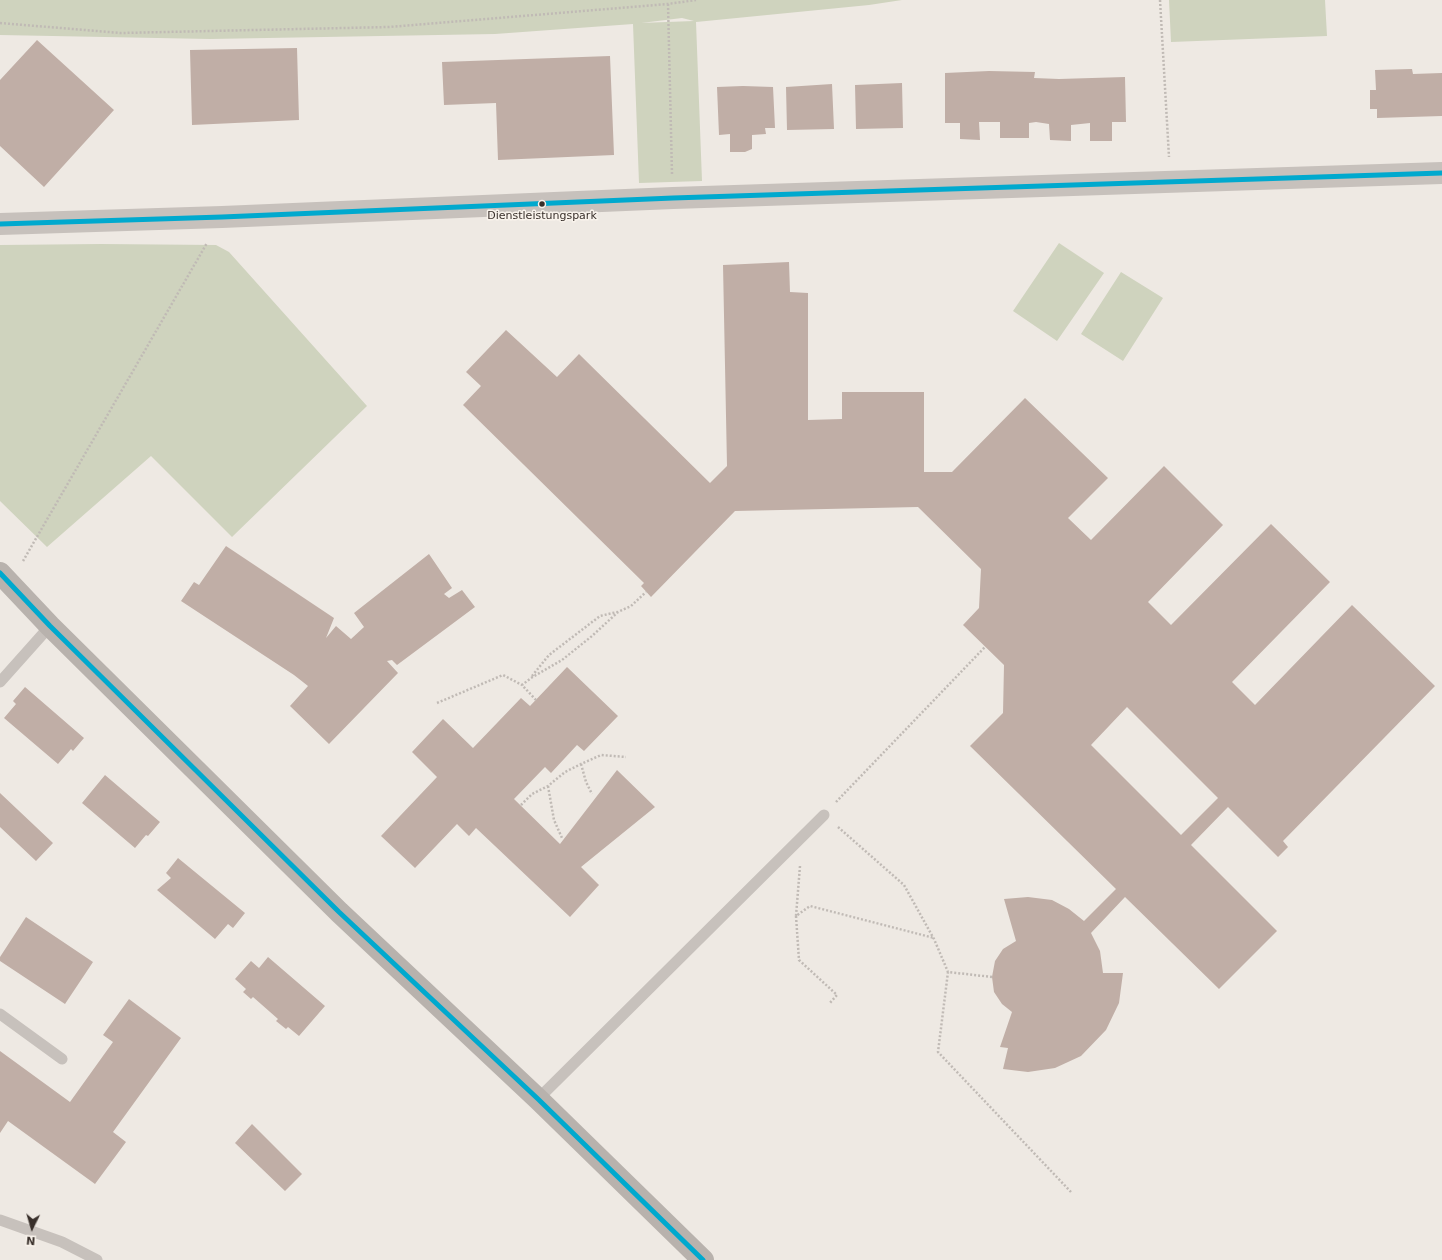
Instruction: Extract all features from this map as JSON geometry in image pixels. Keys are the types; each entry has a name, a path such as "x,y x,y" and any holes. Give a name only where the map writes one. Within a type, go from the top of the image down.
{"main road":[{"path":"5,579 50,626 339,912 538,1099 703,1260"}],"street":[{"path":"0,224 222,217 672,198 1170,181 1442,174"}],"lane":[{"path":"0,682 50,626"},
{"path":"538,1099 824,815"},
{"path":"0,1014 62,1059"},
{"path":"0,1220 62,1242 97,1260"}],"path":[{"path":"0,23 121,33 389,27 668,4 696,0"},
{"path":"1160,0 1170,181"},
{"path":"668,4 672,198"},
{"path":"5,579 222,217"},
{"path":"531,678 549,655 600,616 618,612 631,606 646,592"},
{"path":"522,685 562,660 592,636 618,612"},
{"path":"985,647 824,815 904,885 934,939 948,972 938,1052 1071,1192"},
{"path":"437,703 503,675 522,685 536,700"},
{"path":"520,805 532,794 548,786 565,772 581,764 601,755 626,757"},
{"path":"581,764 586,782 592,794"},
{"path":"548,786 554,820 562,838"},
{"path":"803,836 796,916 799,960 837,995 829,1004"},
{"path":"796,916 810,906 934,939"},
{"path":"948,972 992,977"}],"green space":[{"path":"0,0 902,0 869,5 696,22 702,181 639,183 633,24 495,34 210,39 0,35","holes":["682,18 694,21 641,23"]},
{"path":"1169,0 1325,0 1327,36 1171,42"},
{"path":"1059,243 1104,273 1057,341 1013,311"},
{"path":"0,245 216,245 229,252 367,406 232,537 151,456 47,547 0,501"},
{"path":"1121,272 1163,298 1123,361 1081,334"}],"building":[{"path":"37,40 114,110 44,187 0,146 0,80"},
{"path":"297,48 299,120 192,125 190,50"},
{"path":"610,56 614,155 498,160 496,103 444,105 442,62"},
{"path":"1412,69 1413,74 1442,73 1442,116 1377,118 1377,109 1370,109 1370,90 1376,90 1375,70"},
{"path":"989,71 1035,72 1034,78 1059,79 1125,77 1126,122 1112,122 1112,141 1090,141 1090,123 1071,125 1071,141 1050,140 1049,124 1036,122 1029,123 1029,138 1000,138 1000,122 979,122 980,140 960,139 960,123 945,123 945,73"},
{"path":"902,83 903,128 856,129 855,85"},
{"path":"832,84 834,129 787,130 786,87"},
{"path":"717,87 773,87 775,128 765,128 766,134 752,135 752,149 745,152 730,152 730,134 719,135"},
{"path":"789,262 790,292 808,293 808,420 842,419 842,392 924,392 924,472 952,472 1025,398 1108,478 1068,518 1091,540 1164,466 1223,525 1148,602 1171,625 1271,524 1330,582 1232,682 1255,705 1352,605 1435,686 1283,841 1288,847 1278,857 1228,807 1191,845 1277,931 1219,989 1125,897 1091,933 1100,951 1103,973 1123,973 1119,1003 1106,1030 1081,1056 1055,1068 1028,1072 1003,1069 1008,1048 1000,1047 1012,1012 1002,1004 994,992 992,977 995,961 1003,949 1016,941 1004,899 1028,897 1052,900 1069,909 1084,921 1116,889 970,746 1003,713 1004,665 963,625 979,608 981,569 918,507 735,511 651,597 641,586 644,583 463,405 481,386 466,372 506,330 557,377 579,354 710,483 727,466 723,265","holes":["1127,707 1218,798 1181,835 1091,745"]},
{"path":"226,546 334,618 326,638 336,626 351,639 364,627 354,613 429,554 452,588 444,594 449,598 462,590 475,607 397,665 392,660 387,661 398,673 329,744 290,706 308,686 294,675 181,601 194,582 199,585"},
{"path":"567,667 618,716 584,751 577,745 551,773 545,767 514,799 560,844 617,770 655,807 581,867 599,885 570,917 476,828 469,836 457,824 415,868 381,836 437,777 412,752 443,719 473,748 521,698 530,706"},
{"path":"25,687 84,738 73,751 71,749 58,764 4,718 16,704 13,701"},
{"path":"105,775 160,822 135,848 82,803"},
{"path":"0,793 53,843 36,861 0,827"},
{"path":"178,858 245,913 233,928 228,924 215,939 157,890 171,878 166,873"},
{"path":"26,917 93,962 65,1004 0,961 0,957"},
{"path":"268,957 325,1006 299,1036 288,1027 286,1029 276,1021 278,1019 253,997 251,999 243,992 246,989 235,979 251,961 259,968"},
{"path":"129,999 181,1038 113,1132 126,1142 95,1184 8,1121 0,1133 0,1051 70,1102 113,1042 103,1035"},
{"path":"252,1124 302,1174 285,1191 235,1143"}],"transit line":[{"path":"0,224 222,217 673,198 1442,173"},
{"path":"0,573 50,626 339,912 538,1099 703,1260"}],"place":[{"name":"Dienstleistungspark","path":"542,204"}]}
